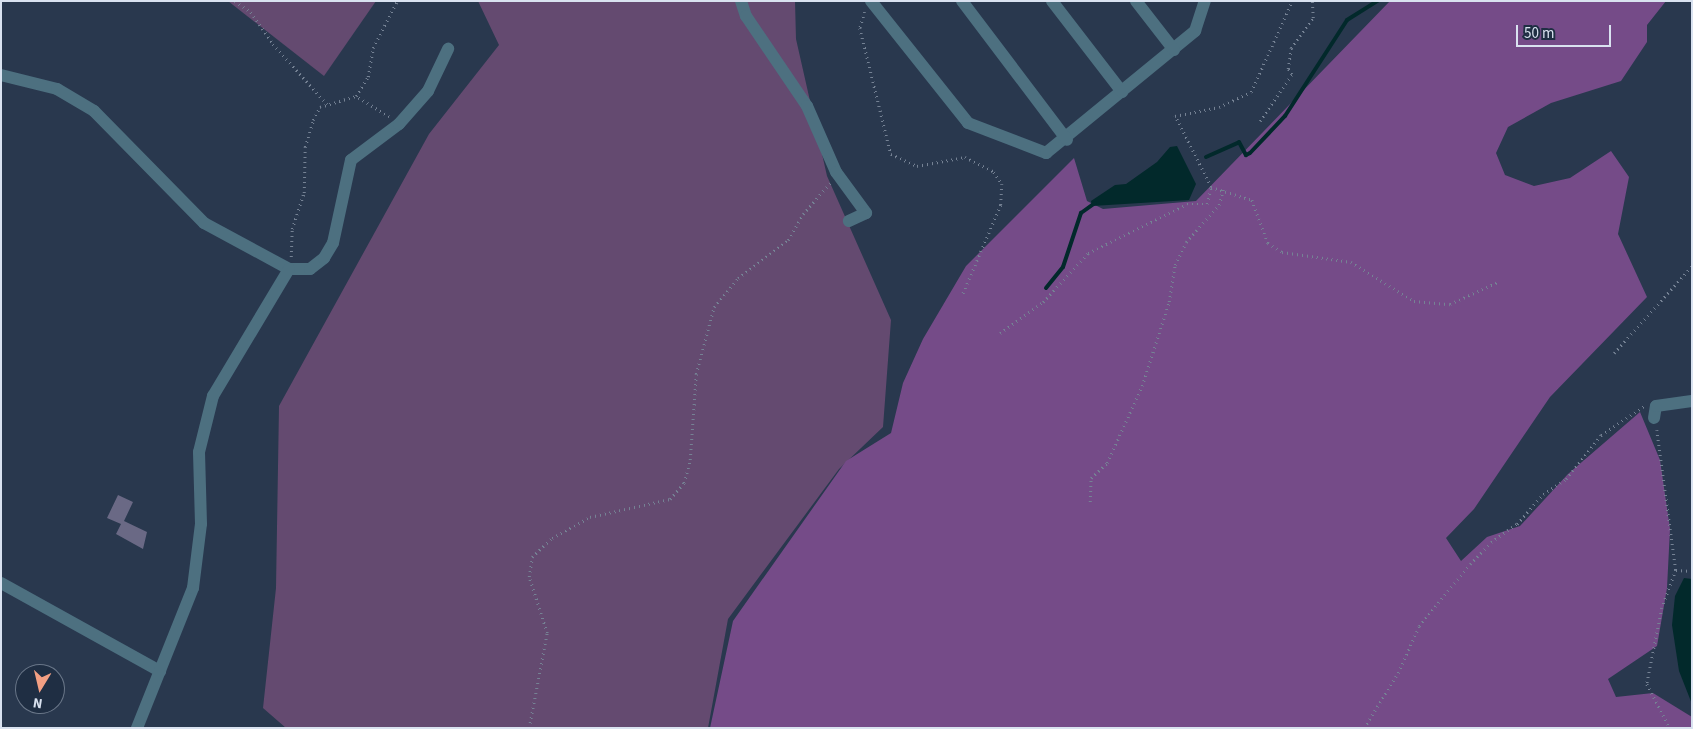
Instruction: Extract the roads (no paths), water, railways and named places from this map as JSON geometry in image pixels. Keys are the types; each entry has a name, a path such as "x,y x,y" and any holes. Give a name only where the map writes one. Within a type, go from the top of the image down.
{"street":[{"path":"741,1 746,16 806,106 836,172 866,213 849,221"},
{"path":"962,1 1067,140"},
{"path":"1052,1 1122,92"},
{"path":"1136,1 1174,50"},
{"path":"872,2 968,123 1046,153 1067,140 1195,31 1205,1"},
{"path":"1,75 58,89 94,110 204,223 290,269 310,269 324,258 333,244 351,160 399,124 428,91 448,49"},
{"path":"137,728 193,588 200,524 199,452 213,396 290,269"},
{"path":"1655,412 1692,401"},
{"path":"1,583 160,671"}],"waterway":[{"path":"1206,157 1239,142 1246,155 1250,153 1285,116 1347,20 1378,1"},
{"path":"1046,288 1063,267 1081,213 1095,203"}]}
